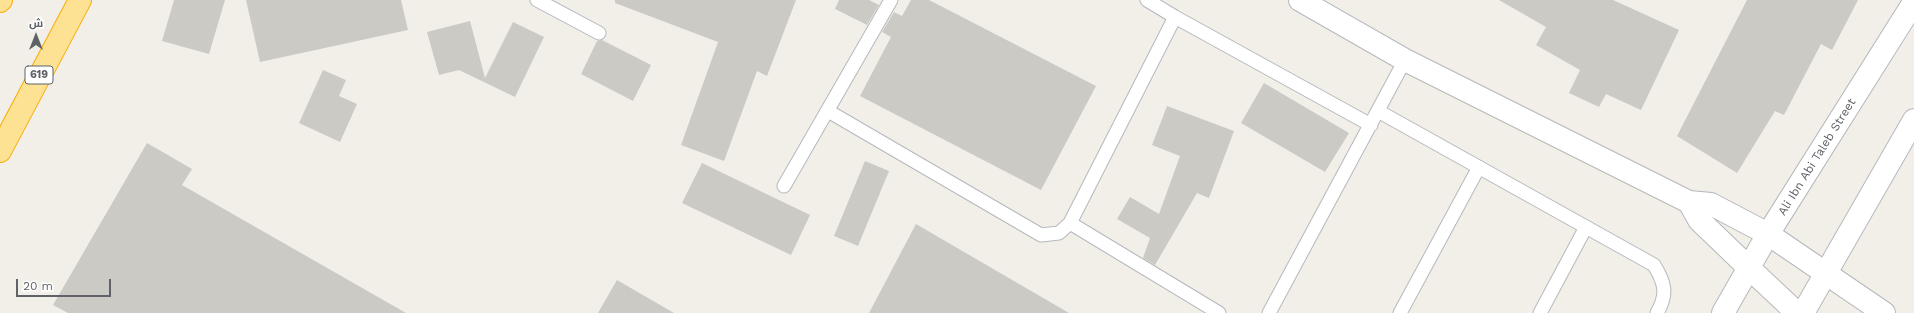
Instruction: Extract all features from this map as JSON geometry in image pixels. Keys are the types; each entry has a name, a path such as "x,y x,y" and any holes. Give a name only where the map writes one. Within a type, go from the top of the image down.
{"highway":[{"name":"619","path":"0,151 80,0"}],"street":[{"path":"1300,0 1405,60 1689,202 1711,204 1768,234 1884,313"},
{"name":"Ali Ibn Abi Taleb Street","path":"1723,313 1768,234 1914,2"},
{"path":"1803,313 1825,272 1914,120"},
{"path":"1689,202 1700,220 1797,313"}],"lane":[{"path":"537,0 600,33"},
{"path":"784,186 891,0"},
{"path":"1147,0 1175,17 1371,125"},
{"path":"828,111 1041,235 1059,233 1070,223 1175,17"},
{"path":"1270,313 1405,60"},
{"path":"1378,111 1654,265 1664,280 1663,303 1658,313"},
{"path":"1400,313 1479,167"},
{"path":"1070,223 1219,313"},
{"path":"1540,313 1586,227"}],"building":[{"path":"174,0 225,0 209,54 162,41"},
{"path":"246,0 401,0 408,30 260,62"},
{"path":"615,0 796,0 767,76 757,71 724,161 681,145 718,42 615,3"},
{"path":"839,0 869,0 879,5 867,25 835,9"},
{"path":"911,0 929,0 1096,86 1041,190 860,96 891,37 882,32 894,12 902,16"},
{"path":"1499,0 1613,0 1679,30 1641,110 1606,94 1599,107 1569,93 1580,70 1536,45 1546,27"},
{"path":"1747,0 1858,0 1832,50 1821,44 1784,115 1775,111 1737,173 1677,136"},
{"path":"470,21 485,78 513,22 544,37 515,97 459,70 439,75 427,32"},
{"path":"602,40 651,65 633,101 581,74 597,41"},
{"path":"323,70 346,80 339,96 357,104 340,142 299,123"},
{"path":"1264,83 1349,133 1325,172 1241,123"},
{"path":"1167,106 1234,131 1209,198 1197,193 1155,265 1143,258 1150,238 1117,219 1130,197 1159,214 1180,156 1152,145"},
{"path":"147,143 192,169 182,185 406,313 68,313 53,305"},
{"path":"865,161 889,171 858,246 834,236"},
{"path":"702,163 810,215 791,255 682,203"},
{"path":"916,224 1069,313 869,313"},
{"path":"617,280 674,313 598,313"}]}
